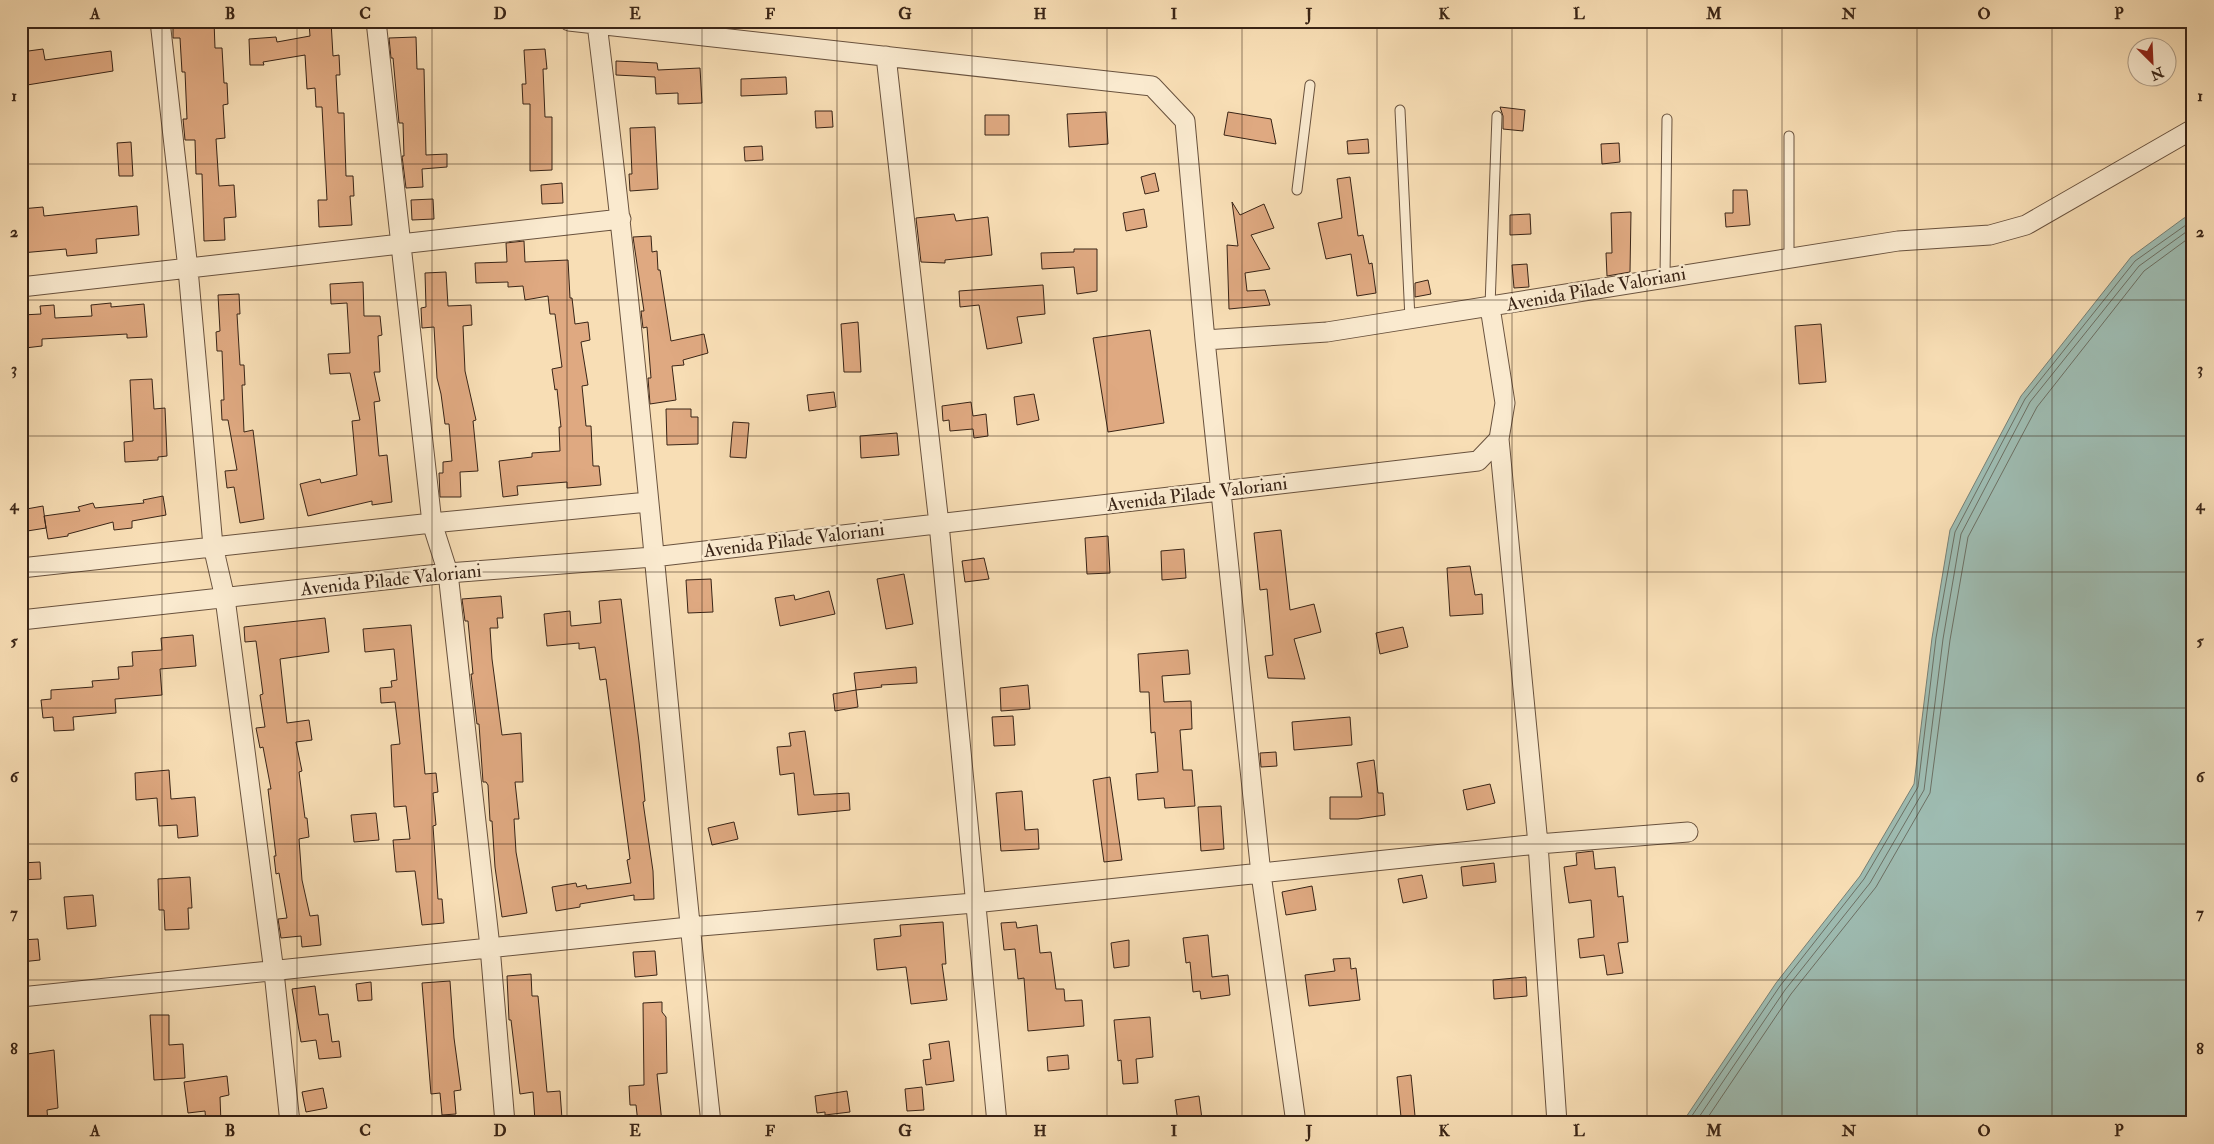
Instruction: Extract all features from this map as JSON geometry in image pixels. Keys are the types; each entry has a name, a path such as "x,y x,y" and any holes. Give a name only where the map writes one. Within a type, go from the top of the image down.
{"street":[{"path":"160,21 188,269 213,546 225,598 274,972 290,1123"},
{"path":"376,21 432,523 448,573 490,947 505,1123"},
{"path":"569,21 1152,86 1185,121 1205,340 1261,874 1296,1123"},
{"path":"597,24 621,219 690,927 712,1123"},
{"path":"886,56 939,524 974,903 997,1123"},
{"name":"Avenida Pilade Valoriani","path":"21,620 448,573 653,556 1478,461 1499,439 1504,403 1490,307 1665,277 1898,241 1990,235 2026,226 2193,129"},
{"path":"21,287 621,219"},
{"path":"1205,340 1327,332 1490,307"},
{"path":"1499,439 1538,844 1557,1123"},
{"path":"21,568 213,546 648,502"},
{"path":"21,997 690,927 974,903 1538,844 1688,832"}],"lane":[{"path":"1298,190 1310,85"},
{"path":"1400,110 1410,319"},
{"path":"1490,307 1497,116"},
{"path":"1665,277 1667,119"},
{"path":"1789,136 1789,258"}],"water":[{"path":"2193,215 2193,1123 1682,1123 1776,983 1860,876 1914,784 1932,638 1950,530 2021,396 2131,257 2184,218"}],"building":[{"path":"173,21 214,21 215,48 222,48 224,83 227,83 228,104 223,105 225,138 216,139 219,186 234,185 236,217 224,218 225,240 204,241 202,174 196,174 195,140 185,140 183,119 187,119 185,72 182,72 180,38 173,38"},
{"path":"331,21 333,56 339,55 340,75 336,75 338,113 344,113 346,176 353,176 354,196 350,196 352,225 319,227 318,200 327,200 322,107 316,107 315,88 307,89 305,55 263,62 264,65 250,65 249,39 276,37 277,42 310,36 309,23"},
{"path":"416,37 417,69 424,69 426,155 447,154 447,167 422,169 423,187 406,188 402,156 404,156 403,123 399,123 393,58 391,58 389,38"},
{"path":"43,49 45,60 111,51 113,71 21,86 21,52"},
{"path":"545,49 547,69 543,69 545,117 552,117 552,170 530,171 530,104 523,104 522,84 526,84 524,50"},
{"path":"616,61 657,63 658,70 700,68 702,103 678,104 678,93 656,94 655,77 616,75"},
{"path":"786,77 787,94 741,96 741,79"},
{"path":"1500,107 1525,110 1523,131 1503,129 1503,116"},
{"path":"815,111 832,111 833,127 816,128"},
{"path":"1106,112 1108,144 1069,147 1067,114"},
{"path":"1228,112 1271,119 1276,144 1224,135"},
{"path":"985,115 1009,115 1009,135 985,135"},
{"path":"655,127 658,189 630,191 629,174 632,174 630,128"},
{"path":"1368,139 1369,153 1348,154 1347,141"},
{"path":"131,142 133,176 119,176 117,143"},
{"path":"1619,143 1620,162 1602,164 1601,144"},
{"path":"762,146 763,160 745,161 744,147"},
{"path":"1155,173 1159,191 1145,194 1141,177"},
{"path":"1350,177 1358,236 1363,235 1369,264 1372,263 1376,293 1357,296 1351,254 1326,259 1318,223 1342,218 1337,179"},
{"path":"562,183 563,203 542,204 541,185"},
{"path":"1733,190 1747,190 1750,225 1726,227 1725,213 1733,213"},
{"path":"433,199 434,219 412,220 411,200"},
{"path":"1232,202 1240,215 1264,204 1274,228 1251,235 1270,269 1245,273 1247,291 1265,290 1270,305 1229,309 1227,245 1238,246"},
{"path":"137,206 139,235 96,239 97,253 67,256 66,249 21,253 21,209 43,207 44,216"},
{"path":"1144,209 1147,227 1126,231 1123,213"},
{"path":"1631,212 1630,272 1607,276 1606,253 1612,253 1611,213"},
{"path":"954,214 956,221 988,217 992,255 945,260 945,263 921,262 916,218"},
{"path":"1530,214 1531,234 1510,235 1510,215"},
{"path":"651,236 652,252 657,251 658,270 660,270 671,341 704,334 708,353 683,360 684,365 672,366 676,400 650,404 648,378 651,378 647,327 643,328 641,311 644,311 633,237"},
{"path":"524,241 525,262 568,260 570,298 572,298 575,324 588,322 590,340 581,342 588,385 582,386 586,426 591,426 593,466 599,466 601,485 567,488 567,482 517,486 518,495 503,497 499,461 532,457 532,453 560,451 559,427 561,427 557,389 555,390 552,369 562,367 555,314 550,314 548,296 525,300 523,286 508,287 508,282 476,283 475,263 507,262 506,243"},
{"path":"1074,249 1097,249 1097,291 1077,294 1074,267 1042,269 1041,253 1074,252"},
{"path":"1527,264 1529,287 1514,288 1512,265"},
{"path":"446,272 448,306 471,305 472,325 463,326 465,371 476,420 473,421 478,471 460,472 461,497 440,497 439,473 443,473 443,462 452,461 449,424 445,424 437,378 434,327 422,328 421,308 426,307 425,273"},
{"path":"1428,280 1431,294 1415,297 1415,283"},
{"path":"363,282 364,316 380,316 382,335 378,336 380,372 374,372 380,401 374,402 379,456 387,455 392,502 372,505 372,501 308,516 300,484 320,479 321,483 357,475 352,421 360,420 350,373 330,374 328,354 350,353 347,303 331,304 330,284"},
{"path":"1043,285 1045,314 1017,317 1022,343 987,349 979,305 960,307 959,291"},
{"path":"239,294 240,314 237,314 240,365 244,365 245,385 242,385 244,432 253,430 264,519 240,523 234,487 227,488 225,471 237,470 228,420 222,420 221,400 224,400 222,351 217,351 216,332 220,331 218,295"},
{"path":"111,303 111,307 144,304 147,337 127,338 127,334 42,339 42,346 25,348 22,315 41,314 40,306 54,305 55,318 92,316 91,305"},
{"path":"858,322 861,372 844,372 841,324"},
{"path":"1821,324 1826,382 1799,384 1795,326"},
{"path":"1150,330 1164,423 1108,432 1093,338"},
{"path":"152,379 154,409 165,408 167,456 158,457 158,460 125,462 124,442 133,441 130,380"},
{"path":"834,392 836,407 809,411 807,395"},
{"path":"1034,394 1039,420 1017,425 1014,397"},
{"path":"971,402 973,416 986,414 988,436 974,438 973,429 950,431 949,420 943,421 942,406"},
{"path":"666,409 691,409 691,417 698,417 698,444 667,445"},
{"path":"733,422 749,423 746,458 730,457"},
{"path":"897,433 899,455 861,458 860,436"},
{"path":"163,496 166,515 132,521 132,528 114,530 113,522 68,534 68,536 48,539 44,516 80,511 78,507 93,503 95,508 144,503 143,500"},
{"path":"43,506 46,528 21,532 21,510"},
{"path":"1281,530 1290,610 1314,604 1321,632 1294,639 1305,679 1268,678 1265,656 1273,655 1267,589 1260,590 1254,533"},
{"path":"1108,536 1110,573 1087,574 1085,538"},
{"path":"1184,549 1186,578 1162,580 1161,551"},
{"path":"984,558 989,579 965,582 962,561"},
{"path":"1470,566 1475,595 1482,594 1483,614 1450,616 1447,568"},
{"path":"904,574 913,624 886,629 877,579"},
{"path":"711,579 713,612 688,613 686,580"},
{"path":"829,591 835,614 780,626 775,598 794,595 795,600"},
{"path":"501,596 503,618 497,618 498,628 490,628 492,659 502,735 521,733 523,782 515,782 519,819 514,819 516,852 527,913 502,917 495,867 492,821 490,821 488,785 486,782 483,782 479,724 477,724 471,674 473,674 468,621 465,621 462,599"},
{"path":"621,599 639,742 645,801 643,802 653,871 654,899 634,900 634,895 580,904 580,907 556,911 552,887 576,883 577,887 586,885 587,889 631,883 627,860 630,859 606,679 600,680 595,647 579,649 579,643 547,646 544,614 570,611 571,626 601,623 599,601"},
{"path":"325,618 329,652 280,659 287,723 309,720 312,740 296,742 302,771 299,772 309,837 299,839 302,880 310,916 318,915 321,945 302,947 301,936 281,938 278,919 287,918 279,873 276,874 274,856 276,856 268,789 271,789 263,747 260,748 256,728 265,727 260,695 263,694 256,641 245,642 244,627"},
{"path":"411,625 425,774 436,773 438,792 433,793 436,825 433,826 438,899 442,899 444,923 422,925 415,871 396,872 393,840 410,839 406,806 394,807 391,745 400,744 395,702 381,703 380,688 392,687 391,681 397,680 394,649 365,652 363,629"},
{"path":"1403,627 1408,647 1380,654 1376,633"},
{"path":"193,635 196,666 160,669 162,695 115,699 116,713 73,717 74,730 54,731 53,717 43,718 41,700 51,699 51,690 93,687 92,681 119,679 118,667 133,666 132,652 162,650 161,638"},
{"path":"1188,650 1190,674 1162,676 1164,702 1191,701 1192,729 1180,730 1183,770 1192,770 1195,806 1165,808 1164,798 1138,800 1136,774 1158,772 1155,732 1151,733 1149,692 1140,692 1138,654"},
{"path":"916,667 917,683 881,685 882,687 856,690 854,673"},
{"path":"1028,685 1030,709 1001,711 1000,688"},
{"path":"856,690 858,707 835,711 833,694"},
{"path":"1013,716 1015,745 994,746 992,717"},
{"path":"1350,717 1352,745 1294,750 1292,722"},
{"path":"805,731 814,795 849,793 850,810 798,815 794,773 780,775 777,747 791,746 789,733"},
{"path":"1276,752 1277,766 1261,767 1260,753"},
{"path":"1374,760 1378,793 1383,793 1385,815 1358,819 1330,819 1330,797 1362,797 1357,763"},
{"path":"169,770 171,799 195,797 198,836 178,838 177,825 159,826 157,798 136,800 135,773"},
{"path":"1110,777 1122,860 1104,862 1093,780"},
{"path":"1490,784 1495,803 1467,810 1463,790"},
{"path":"1022,791 1025,830 1038,829 1039,849 1001,851 996,793"},
{"path":"1221,806 1224,849 1201,851 1198,807"},
{"path":"376,813 379,840 354,842 351,815"},
{"path":"734,822 738,839 712,845 708,828"},
{"path":"1593,851 1595,869 1615,867 1618,897 1623,896 1628,942 1618,943 1623,973 1607,975 1604,955 1580,958 1578,939 1594,937 1591,900 1569,903 1564,867 1577,865 1576,853"},
{"path":"40,862 41,879 21,880 21,863"},
{"path":"1494,863 1496,882 1463,886 1461,867"},
{"path":"1422,875 1427,898 1403,903 1398,879"},
{"path":"190,877 192,908 188,908 189,929 165,930 164,910 159,910 158,879"},
{"path":"1312,886 1316,910 1286,915 1282,892"},
{"path":"93,895 96,926 67,929 64,897"},
{"path":"943,922 946,964 942,964 947,1000 911,1004 906,967 877,970 874,939 901,936 900,925"},
{"path":"1016,922 1017,928 1037,925 1040,953 1051,952 1056,989 1064,989 1065,1001 1082,1000 1084,1026 1028,1031 1024,978 1018,979 1015,949 1004,950 1001,923"},
{"path":"1208,935 1212,977 1228,975 1230,995 1201,999 1200,991 1193,992 1190,962 1186,963 1183,938"},
{"path":"38,939 40,960 21,962 21,940"},
{"path":"1129,940 1129,966 1114,968 1111,943"},
{"path":"655,951 657,975 635,977 633,952"},
{"path":"1350,958 1351,969 1356,968 1360,1000 1309,1006 1305,975 1335,971 1333,959"},
{"path":"531,974 532,996 538,996 547,1092 560,1091 562,1119 535,1121 533,1092 520,1094 511,1020 509,1020 507,976"},
{"path":"1526,977 1527,996 1494,999 1493,980"},
{"path":"450,981 454,1038 461,1090 454,1091 456,1114 442,1115 440,1093 431,1094 422,983"},
{"path":"371,982 372,1000 358,1001 356,984"},
{"path":"315,986 319,1015 328,1014 332,1042 339,1041 341,1057 319,1059 316,1040 301,1042 292,989"},
{"path":"662,1002 662,1012 666,1017 667,1073 657,1074 662,1123 638,1123 636,1105 630,1105 629,1086 644,1085 643,1003"},
{"path":"150,1015 169,1015 169,1045 183,1044 185,1078 154,1080"},
{"path":"1150,1017 1153,1057 1136,1059 1138,1083 1123,1084 1121,1060 1118,1061 1114,1020"},
{"path":"949,1041 954,1081 926,1085 923,1060 931,1059 929,1044"},
{"path":"54,1050 58,1108 47,1110 48,1123 24,1123 21,1108 21,1055"},
{"path":"1068,1055 1069,1069 1048,1071 1047,1057"},
{"path":"1411,1075 1415,1116 1401,1117 1397,1077"},
{"path":"227,1076 229,1095 220,1097 221,1123 206,1123 205,1111 188,1113 184,1082"},
{"path":"922,1087 924,1110 907,1111 905,1089"},
{"path":"323,1088 327,1108 306,1112 302,1092"},
{"path":"847,1091 850,1112 825,1115 825,1112 817,1113 815,1096"},
{"path":"1199,1096 1202,1119 1178,1122 1175,1100"}]}
